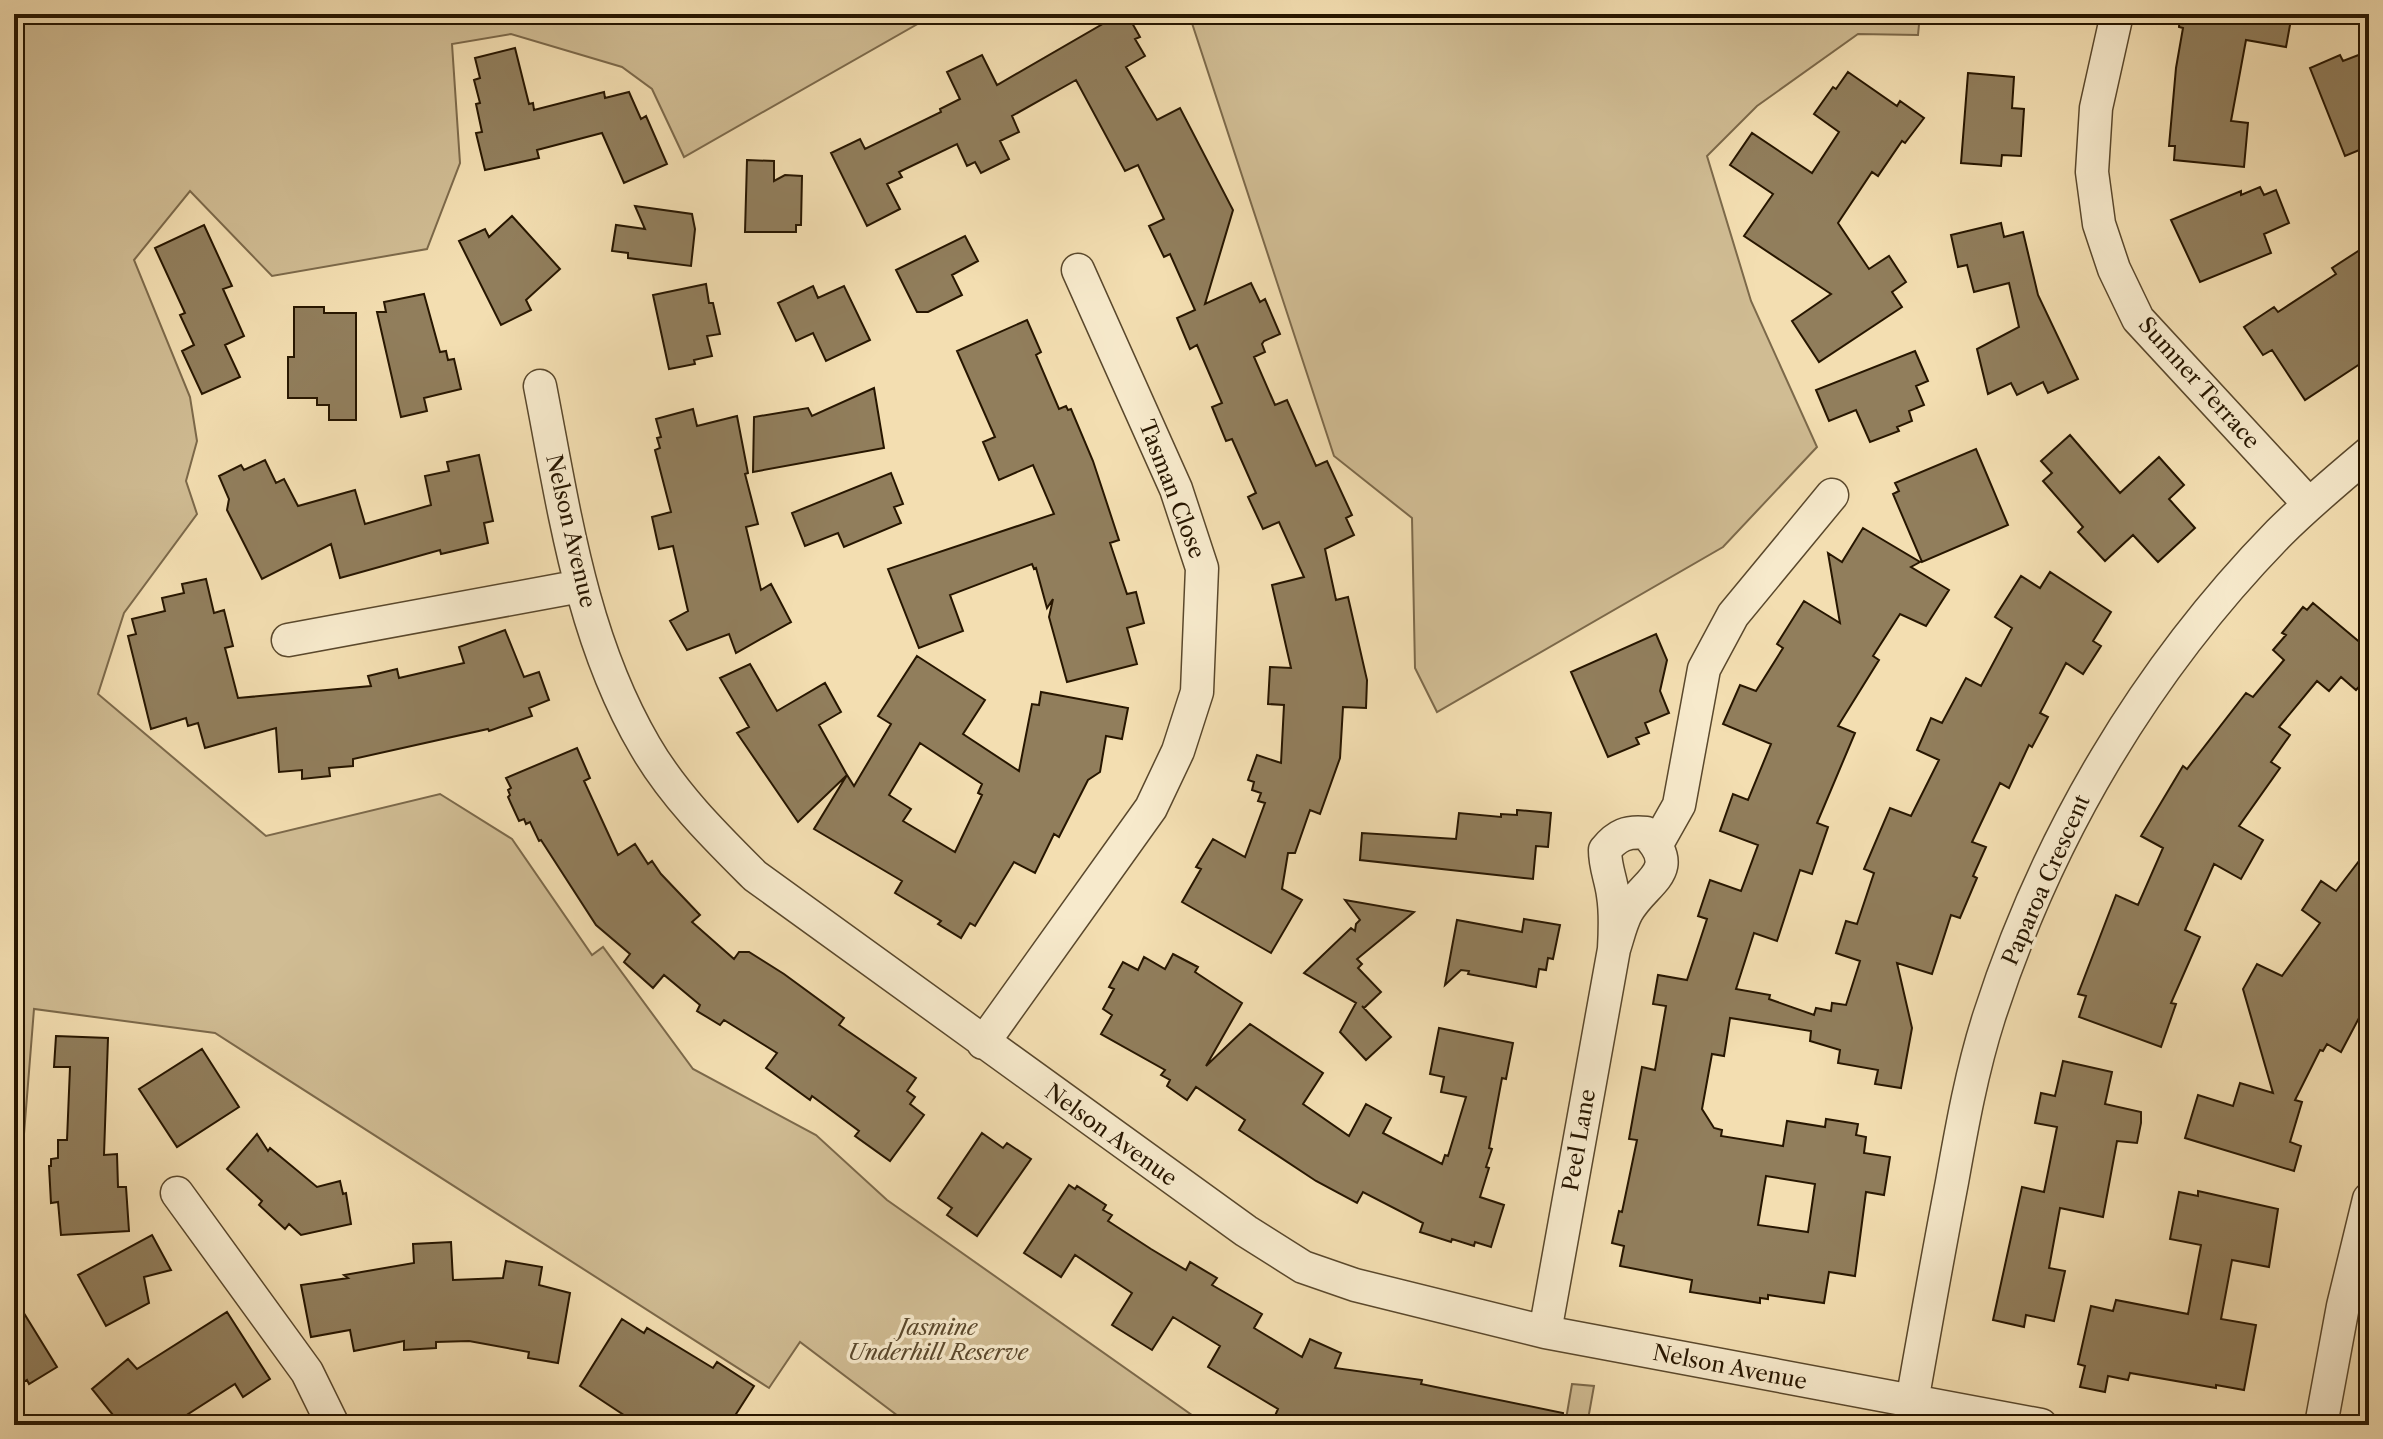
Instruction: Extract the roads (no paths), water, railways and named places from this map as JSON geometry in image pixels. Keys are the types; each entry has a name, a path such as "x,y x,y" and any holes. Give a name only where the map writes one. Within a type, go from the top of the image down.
{"street":[{"name":"Sumner Terrace","path":"2117,14 2096,108 2092,172 2099,224 2114,269 2138,319 2309,504"},
{"name":"Tasman Close","path":"983,1043 1151,808 1178,751 1197,692 1202,568 1176,489 1078,270"},
{"name":"Nelson Avenue","path":"540,386 575,567 607,668 639,734 692,812 755,876 1246,1231 1303,1267 1355,1285 1545,1332 2041,1425"},
{"name":"Paparoa Crescent","path":"1912,1402 1964,1113 1989,1018 2028,911 2061,838 2097,769 2201,622 2277,535 2369,453"},
{"path":"1657,844 1679,805 1704,669 1733,615 1832,495"},
{"path":"288,640 581,586"},
{"name":"Peel Lane","path":"1545,1332 1614,949 1613,890 1605,868 1605,850 1613,839 1628,831 1646,833 1657,844 1662,855 1661,871 1627,912 1614,949"},
{"path":"177,1193 307,1372 333,1425"},
{"path":"2321,1425 2343,1306 2369,1199"}],"park label":[{"name":"Jasmine Underhill Reserve","path":"938,1340"}]}
